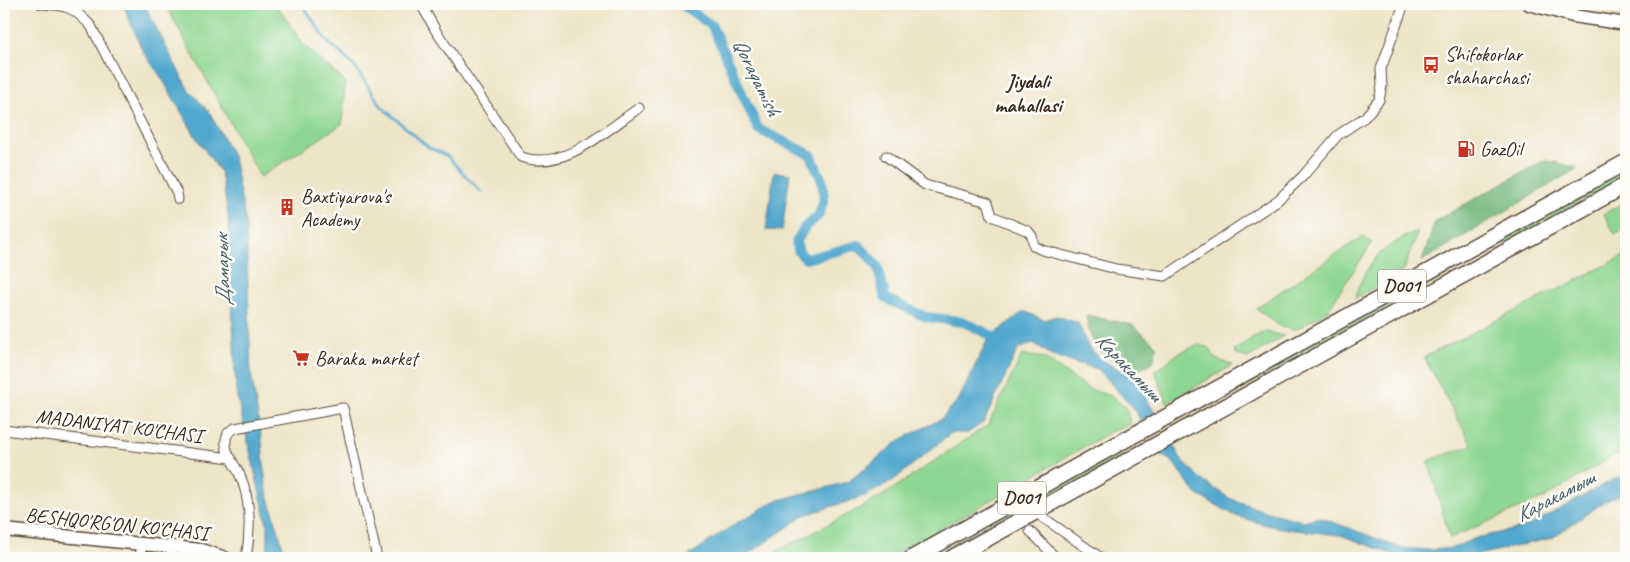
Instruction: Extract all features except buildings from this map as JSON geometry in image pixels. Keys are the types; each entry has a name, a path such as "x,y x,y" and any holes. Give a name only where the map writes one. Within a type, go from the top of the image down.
{"highway":[{"name":"D001","path":"912,558 1626,162"},
{"name":"D001","path":"952,558 1499,257 1626,185"},
{"path":"1488,238 1499,257"}],"main road":[{"path":"1529,4 1573,16 1626,24"},
{"path":"1558,4 1626,16"},
{"name":"BESHQO'RG'ON KO'CHASI","path":"4,530 207,550 225,558"}],"street":[{"path":"41,4 64,4 78,12 91,26 177,193 178,199"},
{"path":"421,4 436,31 521,157 532,161 544,160 576,151 639,108"},
{"path":"886,156 925,186 988,202 992,216 1028,232 1032,236 1034,246 1042,250 1116,269 1165,276 1278,200 1303,176 1338,135 1356,124 1370,111 1379,100 1383,64 1404,4"},
{"path":"246,558 250,534 245,493 240,475 225,442 228,433 235,428 343,408 376,558"},
{"name":"MADANIYAT KO'CHASI","path":"4,430 231,458"},
{"path":"1035,512 1101,558"},
{"path":"1030,531 1056,558"},
{"path":"140,558 142,543"}],"green space":[{"path":"165,4 276,4 303,44 345,82 342,124 260,177"},
{"path":"1545,160 1578,168 1422,261 1435,221"},
{"path":"1626,168 1626,175 1504,244 1501,239"},
{"path":"1626,201 1626,227 1615,234 1604,214"},
{"path":"1418,231 1404,270 1355,298 1364,274 1378,256 1386,248"},
{"path":"1363,236 1372,243 1327,311 1295,330 1281,327 1256,308"},
{"path":"1478,251 1481,256 1212,405 1209,400"},
{"path":"1626,255 1626,456 1616,454 1544,498 1450,538 1428,461 1472,445 1424,357"},
{"path":"1086,315 1133,325 1157,346 1153,362 1137,371 1108,356 1101,351 1092,338"},
{"path":"1265,332 1284,336 1248,358 1238,355 1234,351 1252,338"},
{"path":"1198,345 1210,348 1215,359 1233,365 1167,403 1155,371 1179,353"},
{"path":"1022,355 1044,358 1089,389 1111,396 1125,407 1131,424 1110,432 886,558 764,558 879,498 988,425"},
{"path":"1120,451 1123,456 940,558 927,558"}],"water":[{"path":"123,4 144,4 188,89 210,113 233,157 246,224 251,373 262,442 266,487 286,558 267,558 268,528 236,392 228,215 221,173 197,139 161,77 143,52"},
{"path":"774,172 790,174 782,231 766,230"},
{"path":"1024,311 1044,320 1057,316 1078,323 1088,346 1103,361 1134,377 1182,460 1203,481 1229,498 1267,512 1303,521 1320,517 1401,548 1430,550 1452,548 1476,538 1527,527 1616,478 1626,476 1626,492 1604,502 1552,538 1466,558 1403,558 1340,535 1266,525 1236,516 1196,494 1172,461 1156,452 1136,411 1098,369 1055,357 1033,343 1018,349 984,422 968,433 951,433 894,480 865,496 805,515 743,558 685,558 735,524 775,501 848,482 900,440 941,419 959,399 988,339"}],"pier":[{"path":"1157,412 1174,443 1153,453 1139,423"}],"waterway":[{"path":"302,4 326,40 354,66 382,107 428,147 447,156 482,193"},
{"name":"Qoraqamish","path":"681,4 712,26 758,129 811,155 822,181 824,199 819,215 805,227 796,242 799,252 806,259 859,245 878,267 885,298 926,317 964,322 1000,340"}],"place":[{"name":"Shifokorlar shaharchasi","path":"1431,65"},
{"name":"GazOil","path":"1466,149"},
{"name":"Baxtiyarova's Academy","path":"287,207"},
{"name":"Baraka market","path":"301,358"}],"district":[{"name":"Jiydali mahallasi","path":"1028,93"}],"water label":[{"name":"Дамарык","path":"222,270"},
{"name":"Каракамыш","path":"1129,367"},
{"name":"Каракамыш","path":"1555,496"}]}
